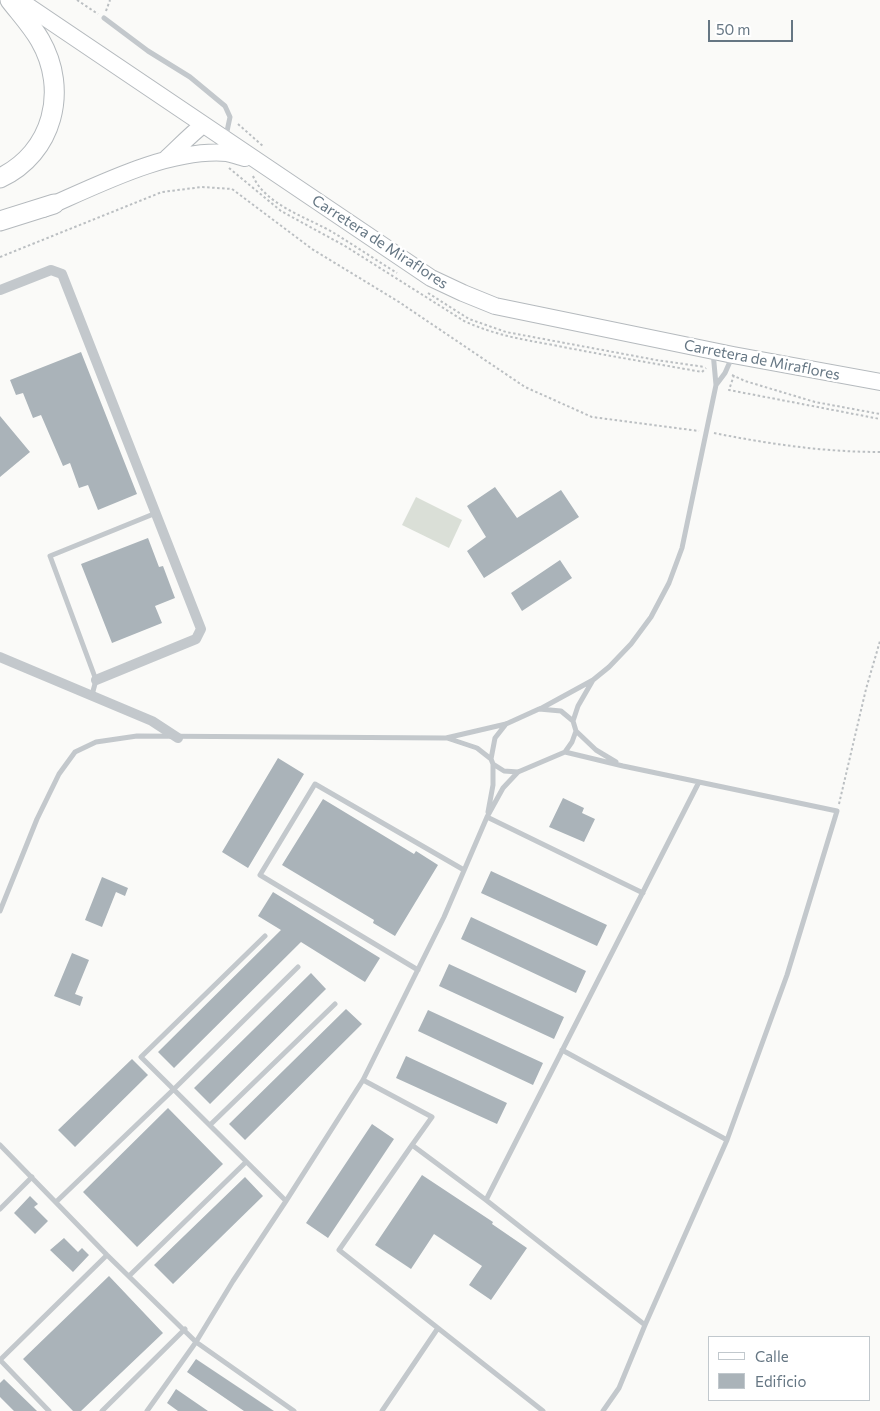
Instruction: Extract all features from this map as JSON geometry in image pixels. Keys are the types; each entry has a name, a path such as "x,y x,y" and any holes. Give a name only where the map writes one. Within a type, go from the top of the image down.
{"highway":[{"path":"0,178 21,165 36,150 50,124 55,100 54,74 46,53 40,40 10,0"},
{"path":"0,221 54,204"}],"main road":[{"name":"Carretera de Miraflores","path":"19,0 225,140 261,157 431,278 462,293 495,306 880,382"},
{"path":"166,99 188,128 189,136"},
{"path":"167,158 203,125"},
{"path":"188,155 202,140 203,125"},
{"path":"0,228 87,189 167,158 227,153 261,157"}],"street":[{"path":"0,290 51,270 62,274 201,629 196,639 96,680"},
{"path":"0,657 152,721 178,738"}],"lane":[{"path":"104,18 148,51 190,77 225,106 230,117 225,140"},
{"path":"0,911 37,819 59,774 75,752 96,742 137,736 178,738 446,738 506,724 540,709 593,680 632,644 651,617 670,583 682,548 716,385 713,350"},
{"path":"716,385 725,373 733,354"},
{"path":"92,696 96,680 50,556 156,513"},
{"path":"573,721 578,706 593,680"},
{"path":"540,709 561,711 573,721 576,731 596,750 623,766"},
{"path":"487,817 493,785 492,761 495,738 506,724"},
{"path":"147,1411 196,1342 232,1281 286,1201 363,1080 444,917 487,817 503,788 518,772 565,752 572,742 576,731"},
{"path":"446,738 477,748 504,771 518,772"},
{"path":"565,752 837,811 787,975 727,1140 619,1388 603,1411"},
{"path":"486,1200 699,782"},
{"path":"418,970 260,875 315,784 464,870"},
{"path":"487,817 643,893"},
{"path":"265,936 141,1057 286,1201"},
{"path":"56,1202 298,967"},
{"path":"210,1125 335,1004"},
{"path":"562,1050 727,1140"},
{"path":"363,1080 432,1117 339,1250 543,1411"},
{"path":"0,1144 107,1255 196,1342 294,1411"},
{"path":"412,1145 486,1200 645,1325"},
{"path":"129,1276 246,1162"},
{"path":"0,1209 32,1177"},
{"path":"49,1411 0,1360 107,1255"},
{"path":"382,1411 438,1328"},
{"path":"102,1411 184,1329"}],"path":[{"path":"77,0 104,18 110,0"},
{"path":"230,117 261,144 264,148 261,157"},
{"path":"0,257 162,192 202,187 232,189 312,249 399,302 525,387 592,416 706,432 758,442 846,452 880,452"},
{"path":"880,414 815,402 745,382 734,375 729,390 880,420"},
{"path":"837,811 866,689 880,641"}],"shaded area":[{"path":"416,497 462,520 449,548 402,525"}],"building":[{"path":"81,352 137,494 98,510 88,485 79,488 70,463 63,466 41,415 33,418 23,393 16,395 10,380"},
{"path":"0,416 30,452 0,477"},
{"path":"495,487 517,518 561,490 579,517 484,578 467,551 486,537 467,506"},
{"path":"148,538 159,567 163,566 175,598 155,606 162,623 112,643 81,564"},
{"path":"560,560 572,578 522,611 511,593"},
{"path":"278,758 304,774 248,868 222,852"},
{"path":"563,798 584,808 582,813 595,819 584,842 549,827"},
{"path":"323,799 414,854 416,851 438,865 395,936 373,923 374,920 282,865"},
{"path":"491,871 607,925 597,946 481,893"},
{"path":"102,877 128,888 125,896 116,892 102,927 85,920"},
{"path":"273,892 380,958 365,982 301,942 174,1068 158,1052 281,930 258,916"},
{"path":"471,917 586,971 576,993 461,939"},
{"path":"72,953 89,960 75,994 83,997 80,1006 54,996"},
{"path":"449,964 564,1017 554,1039 439,986"},
{"path":"311,973 326,989 210,1104 194,1088"},
{"path":"346,1009 362,1024 245,1140 229,1124"},
{"path":"428,1010 543,1063 533,1085 418,1031"},
{"path":"406,1056 507,1103 497,1124 396,1078"},
{"path":"132,1059 148,1075 75,1147 58,1130"},
{"path":"168,1108 223,1164 137,1247 83,1192"},
{"path":"372,1124 394,1139 328,1238 306,1223"},
{"path":"422,1175 493,1222 492,1224 527,1248 491,1300 469,1285 482,1266 434,1234 411,1269 375,1245"},
{"path":"245,1177 263,1196 173,1284 154,1265"},
{"path":"30,1196 38,1204 34,1207 48,1221 35,1234 14,1213"},
{"path":"64,1238 78,1252 82,1248 89,1255 73,1272 50,1250"},
{"path":"109,1276 163,1333 81,1411 73,1411 23,1359"},
{"path":"196,1359 274,1411 244,1411 187,1372"},
{"path":"4,1379 37,1411 14,1411 0,1397 0,1383"},
{"path":"176,1389 208,1411 178,1411 167,1403"}]}
